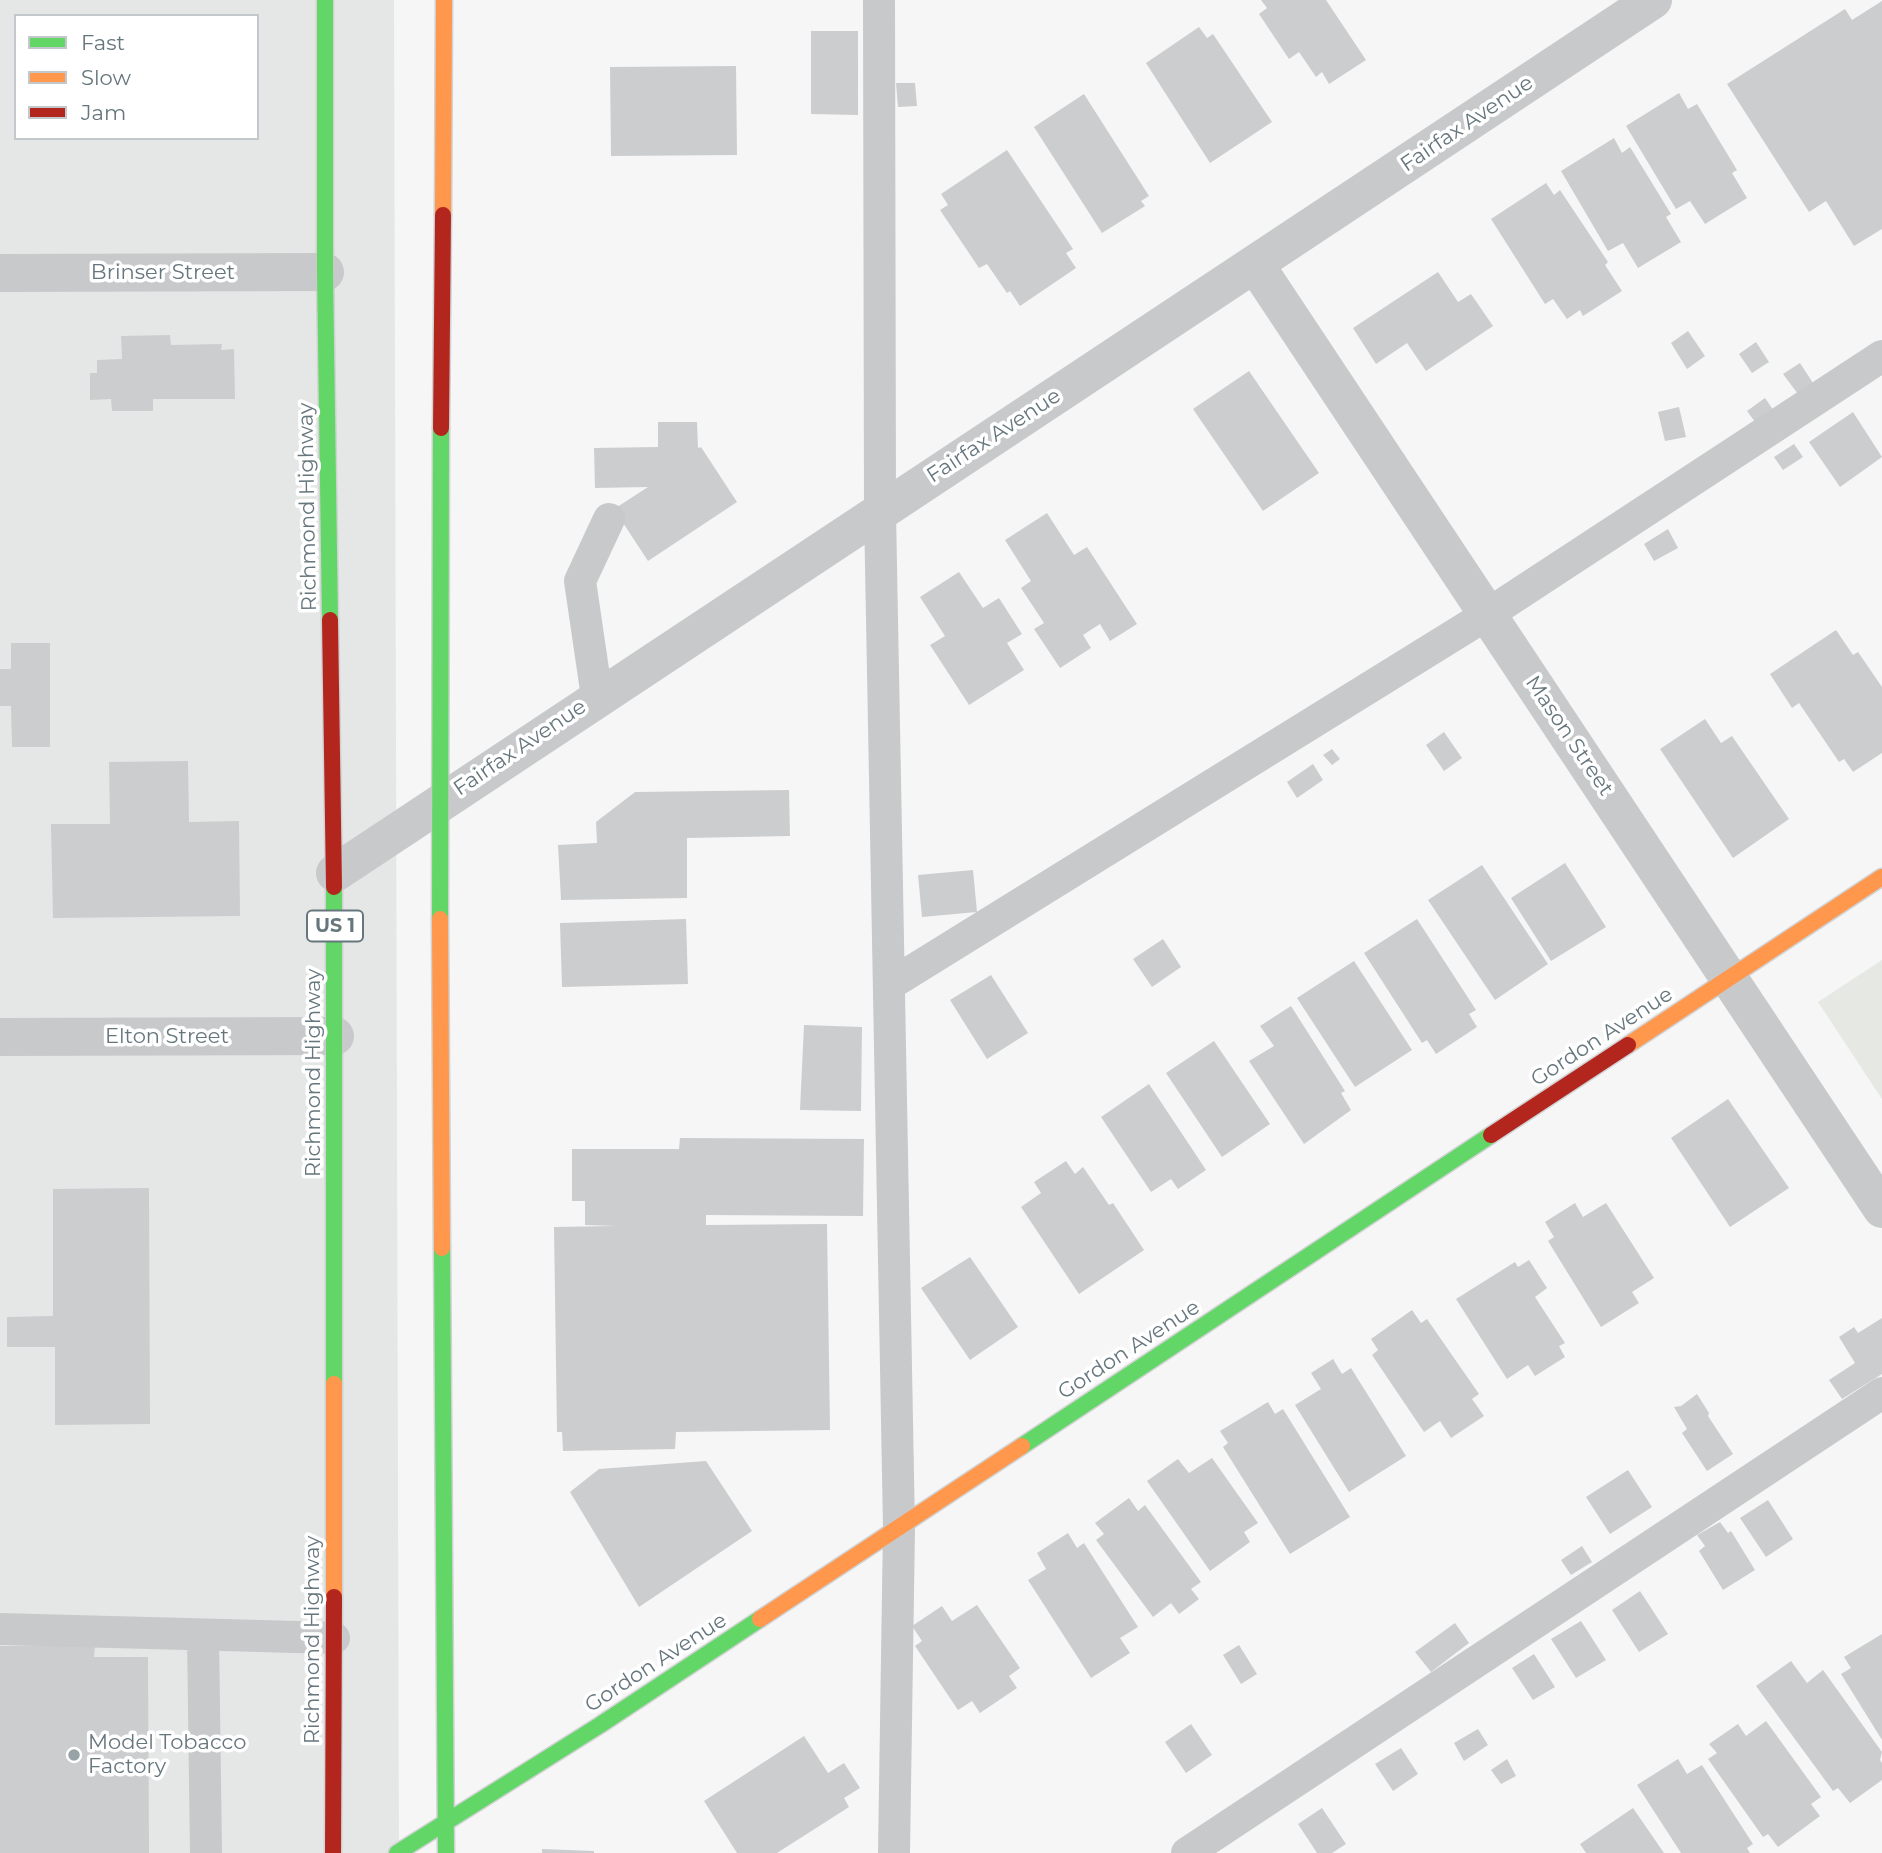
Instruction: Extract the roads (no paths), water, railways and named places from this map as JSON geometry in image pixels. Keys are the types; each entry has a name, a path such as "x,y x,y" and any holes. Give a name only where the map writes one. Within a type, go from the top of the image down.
{"main road":[{"name":"Richmond Highway","path":"325,0 325,272 335,873 333,1853"},
{"path":"444,0 439,802 446,1853"},
{"name":"Gordon Avenue","path":"397,1853 600,1725 1882,877"}],"street":[{"name":"Fairfax Avenue","path":"335,873 1653,0"},
{"name":"Mason Street","path":"1255,264 1882,1209"},
{"name":"Brinser Street","path":"0,273 325,272"},
{"name":"Elton Street","path":"0,1037 335,1036"}],"lane":[{"path":"879,0 880,512 899,1527 894,1853"},
{"path":"889,985 1488,614 1882,356"},
{"path":"597,697 580,581 609,519"},
{"path":"1187,1853 1882,1393"},
{"path":"0,1629 334,1638"},
{"path":"203,1635 206,1853"}],"place":[{"name":"Model Tobacco Factory","path":"74,1755"}]}
